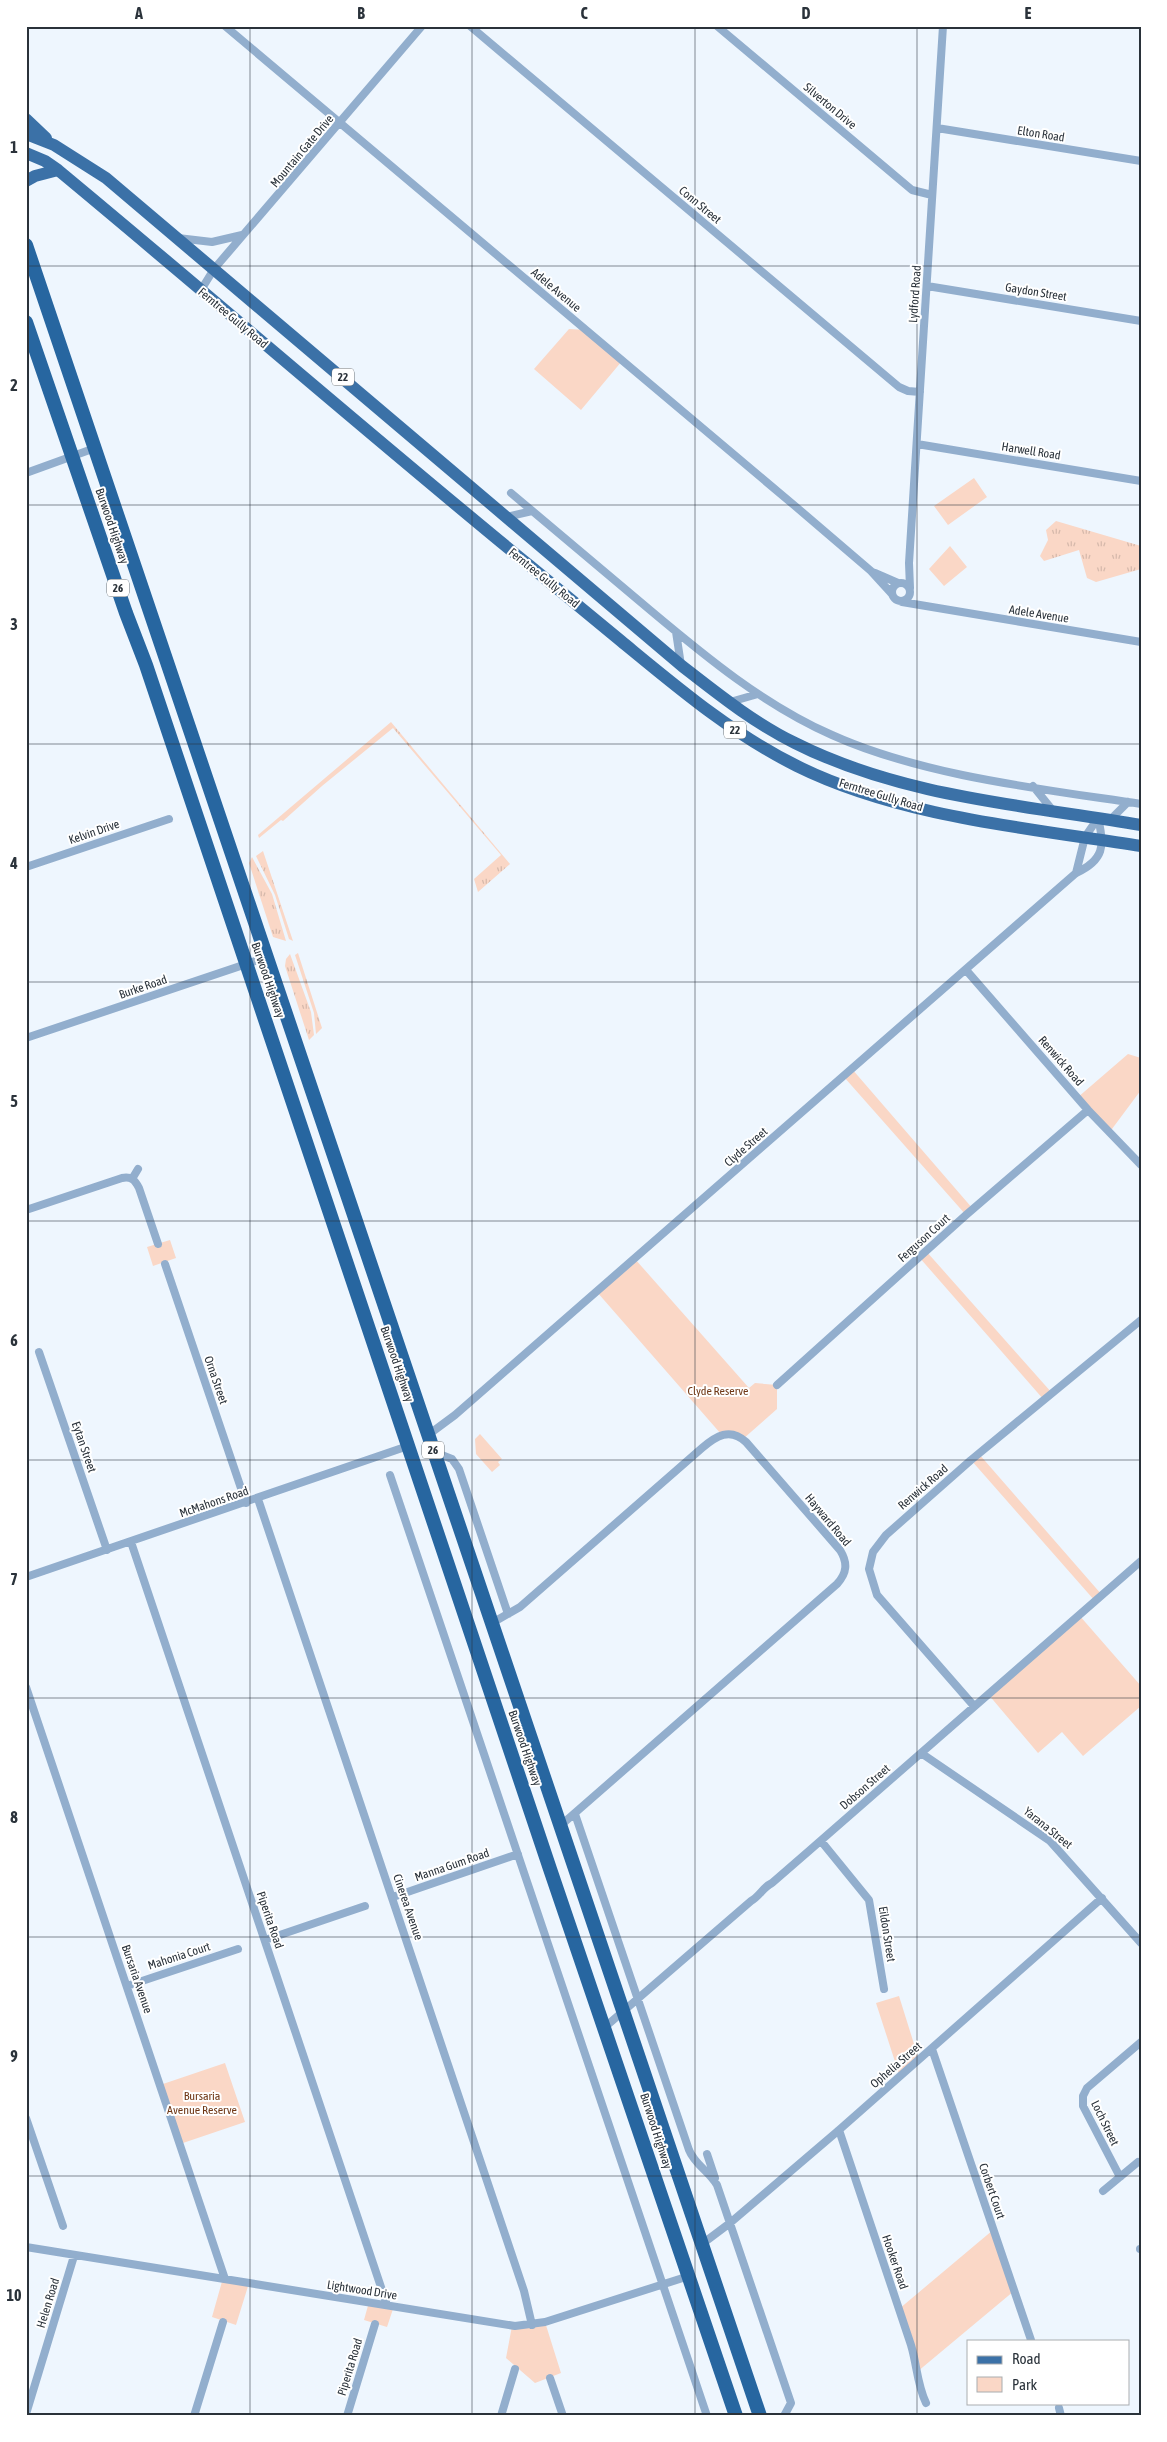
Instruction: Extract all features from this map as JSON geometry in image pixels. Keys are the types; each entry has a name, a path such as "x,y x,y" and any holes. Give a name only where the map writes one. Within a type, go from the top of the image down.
{"highway":[{"name":"Burwood Highway","path":"26,245 760,2416"},
{"name":"Burwood Highway","path":"26,322 126,613 146,665 736,2416"},
{"path":"408,1446 428,1435"}],"main road":[{"path":"26,120 54,145"},
{"name":"Ferntree Gully Road","path":"26,134 54,145 106,178 682,666 730,702 793,742 871,775 930,791 1141,825"},
{"name":"Ferntree Gully Road","path":"26,153 45,161 58,170 545,579 702,706 754,742 797,766 866,793 912,806 1085,838 1141,846"},
{"path":"26,181 35,176 58,170"},
{"path":"545,579 560,563"}],"street":[{"name":"Adele Avenue","path":"225,26 871,571 892,594"},
{"name":"Mountain Gate Drive","path":"201,290 214,269 422,26"},
{"name":"Conn Street","path":"470,26 899,387 908,391 920,392"},
{"name":"Silverton Drive","path":"717,26 912,190 932,195"},
{"name":"Lydford Road","path":"910,592 909,563 943,26"},
{"name":"Elton Road","path":"937,128 1141,161"},
{"path":"178,238 216,242 243,235"},
{"name":"Gaydon Street","path":"927,286 1141,321"},
{"name":"Harwell Road","path":"917,444 1141,481"},
{"path":"26,473 95,448"},
{"path":"511,493 676,632 758,694 833,736 887,756 964,774 1141,804"},
{"path":"506,517 532,511"},
{"name":"Lydford Road","path":"899,583 909,563"},
{"name":"Adele Avenue","path":"871,571 899,583"},
{"path":"899,583 910,592 907,600 902,602 897,600 892,594 893,588 899,583"},
{"name":"Adele Avenue","path":"910,592 933,608"},
{"name":"Adele Avenue","path":"902,602 1141,642"},
{"path":"676,632 682,666"},
{"path":"730,702 758,694"},
{"path":"1034,786 1054,812"},
{"path":"1076,874 1085,838 1104,819 1128,802"},
{"name":"Kelvin Drive","path":"26,867 169,819"},
{"path":"1104,819 1104,840"},
{"name":"Clyde Street","path":"428,1435 506,1371 1076,874 1087,867 1099,855 1104,840"},
{"name":"Burke Road","path":"26,1038 267,957"},
{"name":"Renwick Road","path":"966,970 1088,1110 1141,1165"},
{"name":"Ferguson Court","path":"777,1386 1088,1110"},
{"path":"132,1179 138,1169"},
{"path":"26,1210 122,1178 132,1179 139,1188 158,1244"},
{"name":"Orna Street","path":"165,1264 246,1503"},
{"name":"Renwick Road","path":"974,1706 877,1594 869,1570 873,1552 886,1535 957,1473 1141,1320"},
{"name":"Eytan Street","path":"39,1352 107,1550"},
{"name":"Hayward Road","path":"492,1623 520,1607 702,1448 721,1434 734,1434 746,1442 840,1550 846,1562 845,1574 837,1584 560,1826"},
{"name":"McMahons Road","path":"26,1577 408,1446"},
{"path":"434,1452 452,1459 459,1468 508,1614"},
{"path":"390,1475 707,2416"},
{"name":"Cinerea Avenue","path":"258,1498 524,2291 532,2325"},
{"name":"Piperita Road","path":"131,1542 387,2305"},
{"name":"Dobson Street","path":"605,2027 751,1901 760,1896 765,1886 772,1883 821,1841 1141,1561"},
{"name":"Bursaria Avenue","path":"26,1687 225,2279"},
{"name":"Yarana Street","path":"921,1753 1050,1841 1141,1943"},
{"name":"Burwood Highway","path":"575,1814 691,2156 717,2185"},
{"name":"Eildon Street","path":"821,1841 865,1892 871,1903 884,1989"},
{"name":"Manna Gum Road","path":"393,1897 518,1854"},
{"name":"Ophelia Street","path":"702,2244 730,2223 932,2049 1102,1898"},
{"path":"265,1940 365,1906"},
{"name":"Mahonia Court","path":"127,1986 238,1949"},
{"name":"Loch Street","path":"1120,2177 1083,2106 1082,2099 1087,2088 1141,2042"},
{"name":"Corbert Court","path":"932,2049 1031,2340"},
{"path":"26,2118 63,2226"},
{"name":"Hooker Road","path":"838,2130 911,2345 916,2362 918,2386 926,2403"},
{"name":"Burwood Highway","path":"707,2154 791,2403 784,2416"},
{"path":"1104,2191 1138,2162"},
{"name":"Lightwood Drive","path":"26,2247 507,2326 532,2325 689,2276"},
{"name":"Helen Road","path":"26,2414 74,2256"},
{"path":"194,2416 222,2322"},
{"name":"Piperita Road","path":"347,2416 375,2324"},
{"path":"501,2416 515,2369"},
{"path":"550,2378 563,2416"},
{"path":"1058,2408 1061,2416"}],"green space":[{"path":"569,329 586,330 622,361 581,410 534,369"},
{"path":"974,478 987,497 948,525 934,506"},
{"path":"1056,521 1141,546 1141,569 1096,582 1087,578 1079,550 1044,561 1040,556 1048,540 1046,530"},
{"path":"950,546 967,567 944,586 929,569"},
{"path":"391,722 510,864 478,892 474,879 501,855 393,728 322,786 283,821 281,820 259,838 258,835"},
{"path":"263,851 293,941 289,939 275,895 256,856"},
{"path":"252,857 272,894 286,941 273,937 249,863"},
{"path":"298,953 322,1028 316,1034 314,1013 295,955"},
{"path":"290,954 311,1012 314,1035 309,1040 285,966 286,959"},
{"path":"1128,1054 1141,1058 1141,1090 1109,1133 1077,1098"},
{"path":"852,1069 973,1209 966,1215 844,1077"},
{"path":"170,1240 176,1258 153,1266 147,1247"},
{"path":"926,1251 1052,1393 1044,1400 919,1257"},
{"name":"Clyde Reserve","path":"635,1259 749,1388 755,1383 777,1385 777,1409 743,1439 721,1434 597,1292"},
{"path":"480,1434 502,1459 498,1462 500,1465 492,1472 476,1454 475,1439"},
{"path":"979,1454 1102,1595 1095,1601 971,1460"},
{"path":"1079,1615 1141,1686 1141,1706 1083,1756 1062,1732 1038,1753 988,1694"},
{"path":"899,1996 919,2060 900,2077 876,2003"},
{"name":"Bursaria Avenue Reserve","path":"225,2063 245,2122 180,2144 160,2085"},
{"path":"993,2230 1014,2291 917,2372 899,2309"},
{"path":"223,2278 249,2283 236,2325 212,2317"},
{"path":"369,2302 394,2306 387,2327 364,2320"},
{"path":"545,2322 561,2373 535,2383 506,2358 512,2326"}]}
